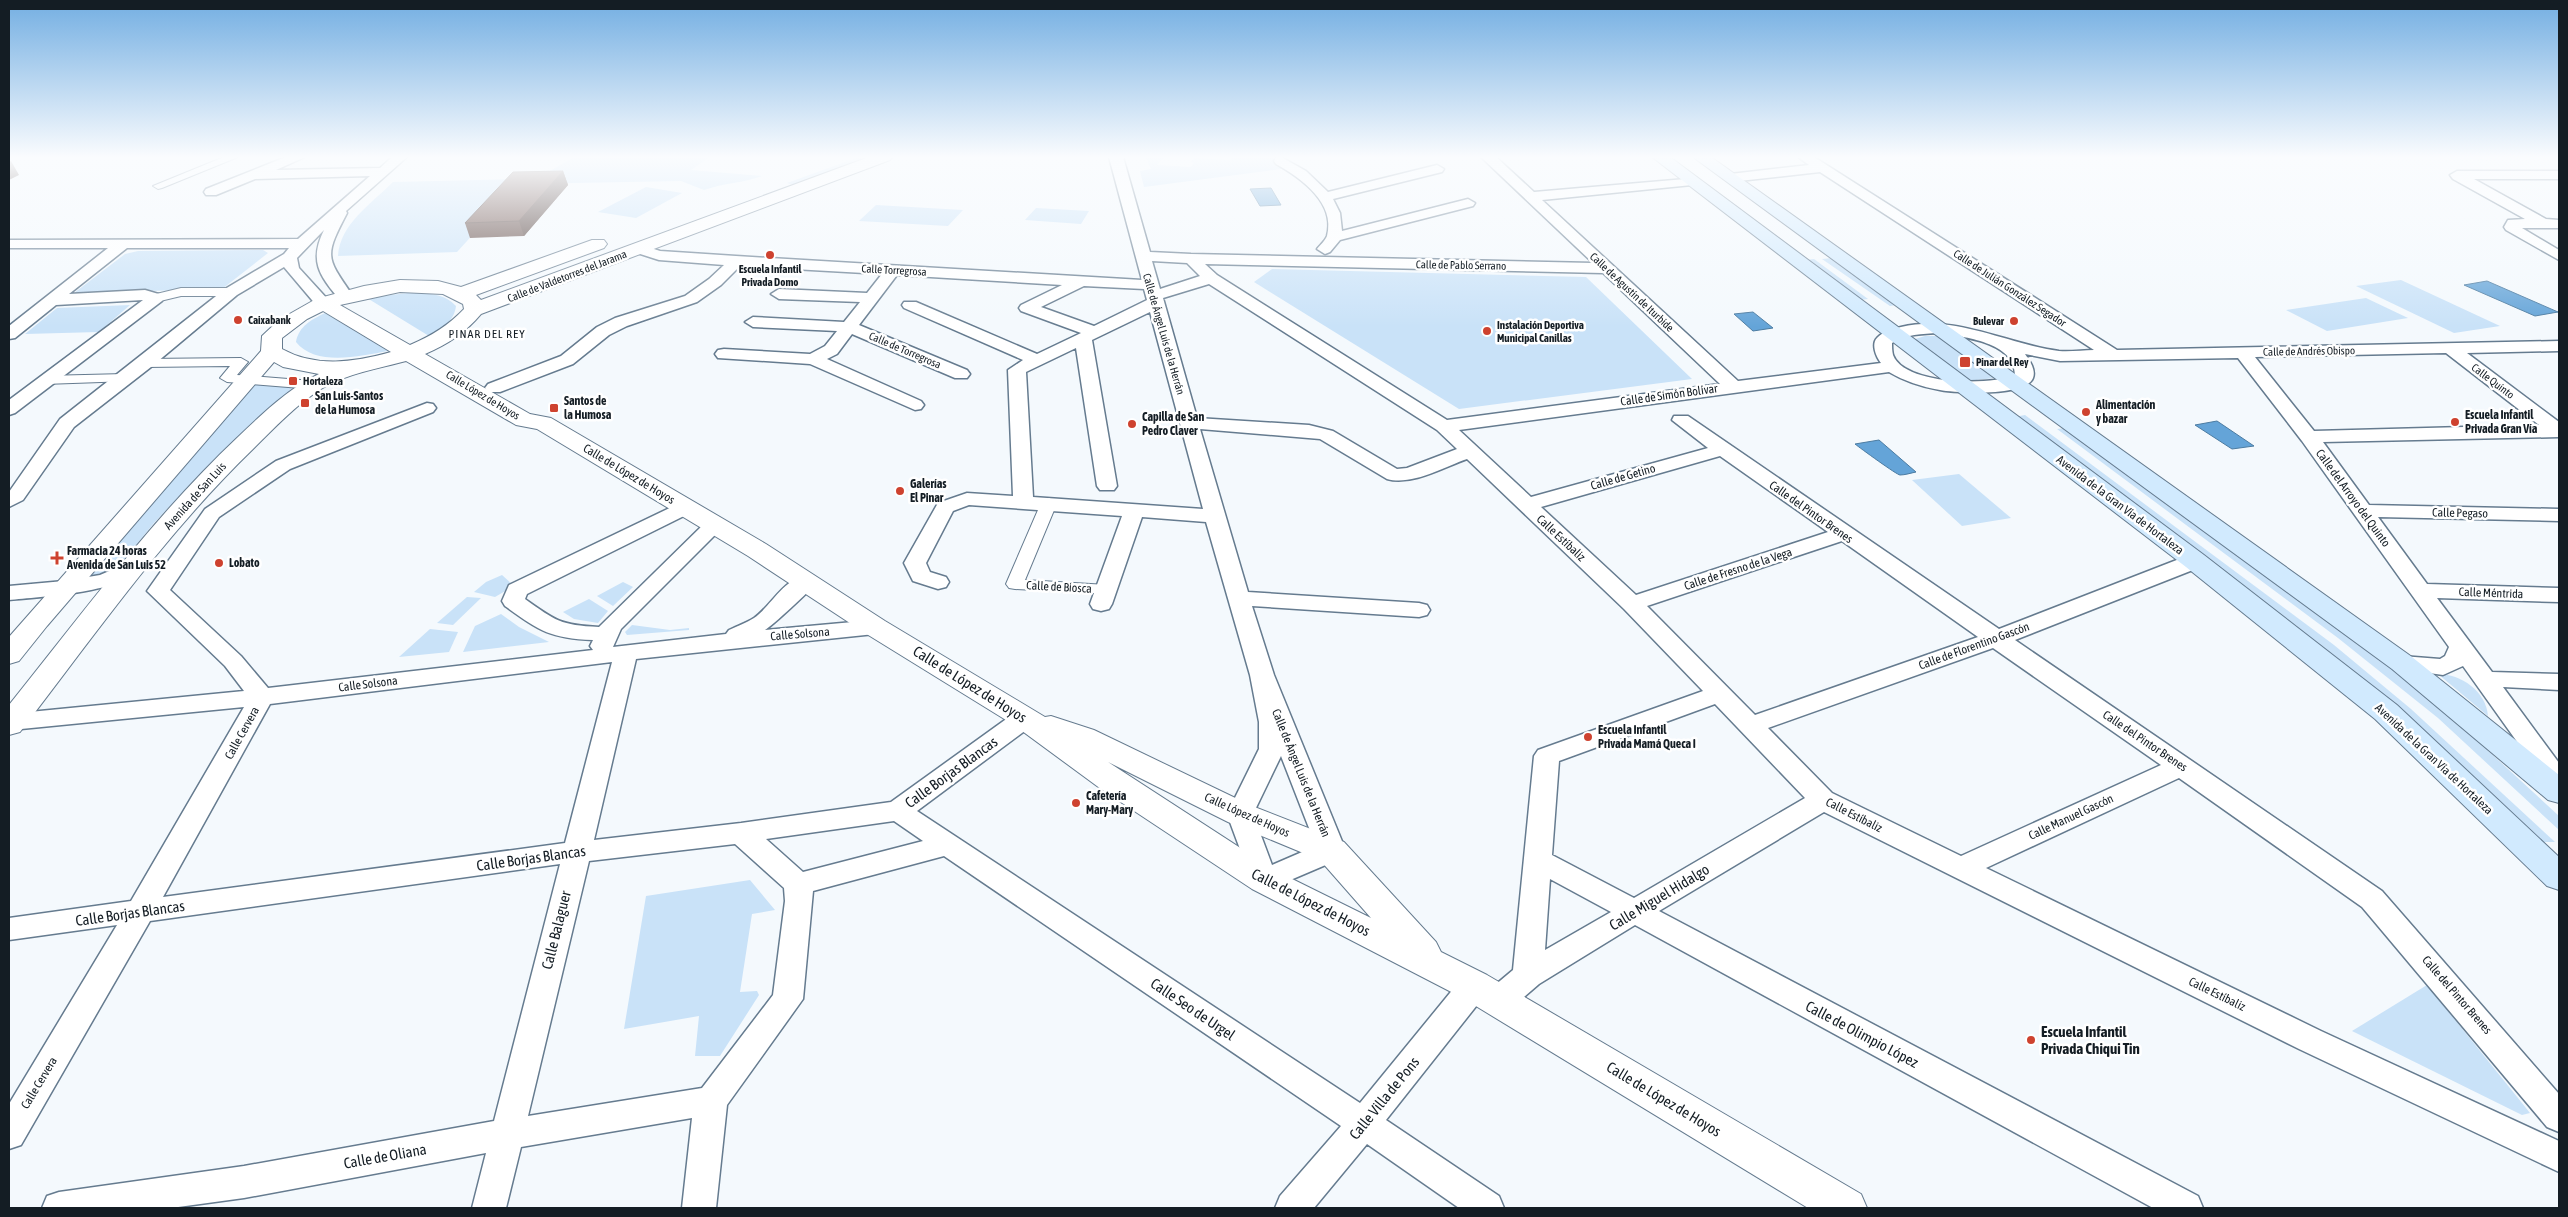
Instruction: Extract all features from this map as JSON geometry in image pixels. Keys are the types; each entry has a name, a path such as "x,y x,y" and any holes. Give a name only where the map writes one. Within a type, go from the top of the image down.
{"main road":[{"name":"Avenida de la Gran Vía de Hortaleza","path":"1735,214 2195,562 2386,712 2559,877"},
{"path":"1780,214 1939,328 2021,378 2402,663 2559,792"}],"street":[{"path":"9,501 16,496 67,423 145,363 231,292 289,257 310,232 335,214"},
{"path":"340,214 328,234 322,254 328,276 345,296"},
{"path":"672,218 684,214"},
{"name":"Calle de Valdetorres del Jarama","path":"474,310 733,214"},
{"name":"Calle de Ángel Luis de la Herrán","path":"1131,214 1215,516 1262,675 1332,851 1264,880"},
{"path":"1334,214 1334,237"},
{"path":"1315,261 1334,237 1428,214"},
{"name":"Calle de Agustín de Iturbide","path":"1547,214 1733,386"},
{"name":"Calle de Julián González Segador","path":"1893,214 2113,355"},
{"path":"2532,214 2552,224"},
{"path":"2552,224 2513,223 2510,227 2559,256"},
{"name":"Calle de Valdetorres del Jarama","path":"462,293 617,238"},
{"path":"9,244 301,243"},
{"path":"9,259 30,244"},
{"path":"9,334 124,244"},
{"name":"Calle Torregrosa","path":"639,249 659,255 736,261 1082,281 1153,295"},
{"name":"Calle de Pablo Serrano","path":"1142,256 1256,261 1607,268"},
{"path":"289,257 292,269 323,303"},
{"name":"Calle Estíbaliz","path":"1191,259 1211,278 1444,426 1632,604 1823,800 2310,1040 2559,1157"},
{"path":"494,388 540,372 567,360 603,331 621,322 691,299 715,282 736,261"},
{"name":"Calle de Pablo Serrano","path":"1153,295 1211,278 1256,261"},
{"path":"813,359 831,350 893,270"},
{"path":"1082,281 1026,308 1089,336"},
{"path":"9,655 64,588 271,352 272,336 290,319 323,303 372,290 425,286 462,293 472,300 474,310 467,322 457,331 418,350 352,366 329,367 299,365 279,358 271,352"},
{"path":"9,409 44,380 156,298 181,292 231,292"},
{"path":"779,294 871,298"},
{"path":"52,300 144,295 156,298"},
{"path":"1022,501 1017,370 1089,336 1153,295"},
{"name":"Calle López de Hoyos","path":"345,296 418,350 524,420 543,423"},
{"name":"Calle López de Hoyos","path":"323,303 494,388 538,414 543,423"},
{"path":"910,305 1037,360"},
{"name":"Calle de Torregrosa","path":"753,322 849,327 961,374"},
{"path":"1894,366 1884,357 1881,348 1883,341 1903,331 1939,328 1972,334 2014,351 2022,360 2021,378"},
{"path":"1089,336 1107,486"},
{"name":"Calle de Andrés Obispo","path":"2000,344 2060,356 2559,346"},
{"name":"Calle Quinto","path":"2451,348 2559,431"},
{"name":"Calle del Arroyo del Quinto","path":"2243,353 2309,437 2361,511 2423,591 2559,782"},
{"path":"724,354 813,359 915,405"},
{"name":"Calle de Andrés Obispo","path":"1894,366 1920,380 1967,389 2004,387 2060,356"},
{"path":"145,363 241,362 227,378 313,385"},
{"name":"Avenida de San Luis","path":"10,724 135,566 212,475 258,430 313,385 352,366"},
{"name":"Calle de Simón Bolívar","path":"1444,426 1894,366"},
{"path":"44,380 125,378"},
{"name":"Calle Cervera","path":"9,1134 140,912 262,697 233,661 158,592 212,514 284,464 427,408"},
{"name":"Calle del Pintor Brenes","path":"1681,420 1721,450 2182,766 2372,899 2559,1117"},
{"name":"Calle de López de Hoyos","path":"543,423 714,525 875,627 1025,718 1112,781 1264,880 1432,963 1486,993 1846,1208"},
{"path":"1189,423 1309,431 1326,436 1394,475 1410,473 1470,451"},
{"path":"2309,437 2559,431"},
{"name":"Calle de Getino","path":"1526,505 1721,450"},
{"path":"938,582 921,576 915,563 945,506 968,499 1022,501 1215,516"},
{"path":"191,500 226,504"},
{"name":"Calle de Biosca","path":"1049,503 1015,584 1104,597 1134,510"},
{"path":"617,644 564,632 544,624 513,601 516,590 685,508"},
{"name":"Calle Pegaso","path":"2361,511 2559,515"},
{"path":"617,644 611,626 714,525"},
{"name":"Calle de Fresno de la Vega","path":"1632,604 1843,534"},
{"name":"Calle de Florentino Gascón","path":"1752,725 1996,639 2195,562"},
{"path":"9,592 64,588 106,580 135,566"},
{"name":"Calle Solsona","path":"724,641 763,622 787,597 806,582"},
{"name":"Calle Méntrida","path":"2423,591 2559,595"},
{"path":"1239,598 1419,610"},
{"name":"Calle Solsona","path":"10,724 262,697 598,656 617,644 724,641 875,627"},
{"name":"Calle Balaguer","path":"489,1208 576,852 617,644"},
{"path":"2402,663 2443,667 2455,661 2462,645"},
{"name":"Calle de Ángel Luis de la Herrán","path":"1240,814 1272,749 1271,722 1262,675"},
{"path":"2485,679 2559,682"},
{"path":"1528,975 1547,756 1718,694"},
{"name":"Calle López de Hoyos","path":"1025,718 1083,737 1240,814 1332,851 1432,963"},
{"name":"Calle Borjas Blancas","path":"9,929 576,852 741,833 898,811 1025,718"},
{"name":"Calle Manuel Gascón","path":"1960,868 2182,766"},
{"name":"Calle Miguel Hidalgo","path":"1486,993 1528,975 1823,800"},
{"name":"Calle Seo de Urgel","path":"898,811 946,845 1364,1123 1487,1208"},
{"path":"1240,814 1264,880"},
{"path":"699,1208 711,1101 788,998 799,901 798,884 741,833"},
{"path":"798,884 946,845"},
{"name":"Calle de Olimpio López","path":"1539,860 2186,1208"},
{"name":"Calle Villa de Pons","path":"1292,1208 1364,1123 1486,993"},
{"name":"Calle de Oliana","path":"59,1208 244,1182 507,1134 711,1101"}],"shaded area":[{"path":"492,214 457,252 338,256 344,234 358,215"},
{"path":"609,214 644,214 636,218"},
{"path":"867,214 959,214 948,226 859,221"},
{"path":"1031,214 1087,214 1081,224 1025,220"},
{"path":"263,250 268,253 222,289 74,293 125,254 138,251"},
{"path":"1832,258 1896,305 1890,306 1822,259"},
{"path":"1814,259 1868,299 1860,300 1805,260"},
{"name":"Instalación Deportiva Municipal Canillas","path":"1272,269 1586,277 1692,379 1459,409 1254,282"},
{"path":"2401,280 2500,326 2454,333 2356,286"},
{"path":"415,292 442,297 456,306 450,320 429,336 367,298"},
{"path":"2366,298 2408,318 2327,331 2286,310"},
{"path":"130,305 99,332 25,334 57,308"},
{"path":"325,313 388,351 339,358 315,355 305,350 296,342 300,332 310,321"},
{"path":"1925,336 1938,336 1995,378 1967,381 1912,340"},
{"path":"252,382 298,388 196,478 154,523 121,563 101,575 87,576"},
{"path":"2025,415 2334,645 2411,709 2555,842 2541,842 2014,417"},
{"path":"2065,428 2380,658 2470,734 2559,816 2559,830 2438,718 2338,638 2057,429"},
{"path":"1959,474 2011,518 1962,526 1912,480"},
{"path":"502,575 514,586 495,597 474,592 486,582"},
{"path":"623,582 633,587 613,606 597,596"},
{"path":"467,597 481,598 453,625 437,623"},
{"path":"589,599 608,611 598,623 574,619 563,612"},
{"path":"501,614 519,627 549,642 463,652 475,626"},
{"path":"632,625 670,630 689,628 689,630 627,635 625,632"},
{"path":"430,629 458,632 449,652 399,657"},
{"path":"2438,674 2455,677 2471,686 2483,699 2488,716"},
{"path":"750,880 775,910 752,914 740,992 757,991 759,995 720,1056 695,1056 699,1016 624,1029 646,896"},
{"path":"2427,985 2530,1113 2522,1115 2352,1031"}],"water":[{"path":"2487,281 2558,312 2535,316 2464,285"},
{"path":"1753,312 1773,328 1753,331 1734,314"},
{"path":"2217,421 2254,446 2232,449 2195,425"},
{"path":"1879,440 1916,472 1902,475 1897,474 1855,444"}],"building":[{"path":"474,214 525,214 519,221 465,223"}],"place":[{"name":"Escuela Infantil Privada Domo","path":"770,255"},
{"name":"Caixabank","path":"238,320"},
{"name":"Bulevar","path":"2014,321"},
{"name":"Instalación Deportiva Municipal Canillas","path":"1487,331"},
{"name":"Pinar del Rey","path":"1965,362"},
{"name":"Hortaleza","path":"293,381"},
{"name":"San Luis-Santos de la Humosa","path":"305,403"},
{"name":"Santos de la Humosa","path":"554,408"},
{"name":"Alimentación y bazar","path":"2086,412"},
{"name":"Escuela Infantil Privada Gran Vía","path":"2455,422"},
{"name":"Capilla de San Pedro Claver","path":"1132,424"},
{"name":"Galerías El Pinar","path":"900,491"},
{"name":"Farmacia 24 horas Avenida de San Luis 52","path":"57,558"},
{"name":"Lobato","path":"219,563"},
{"name":"Escuela Infantil Privada Mamá Queca I","path":"1588,737"},
{"name":"Cafetería Mary-Mary","path":"1076,803"},
{"name":"Escuela Infantil Privada Chiqui Tin","path":"2031,1040"}],"district":[{"name":"PINAR DEL REY","path":"487,334"}]}
